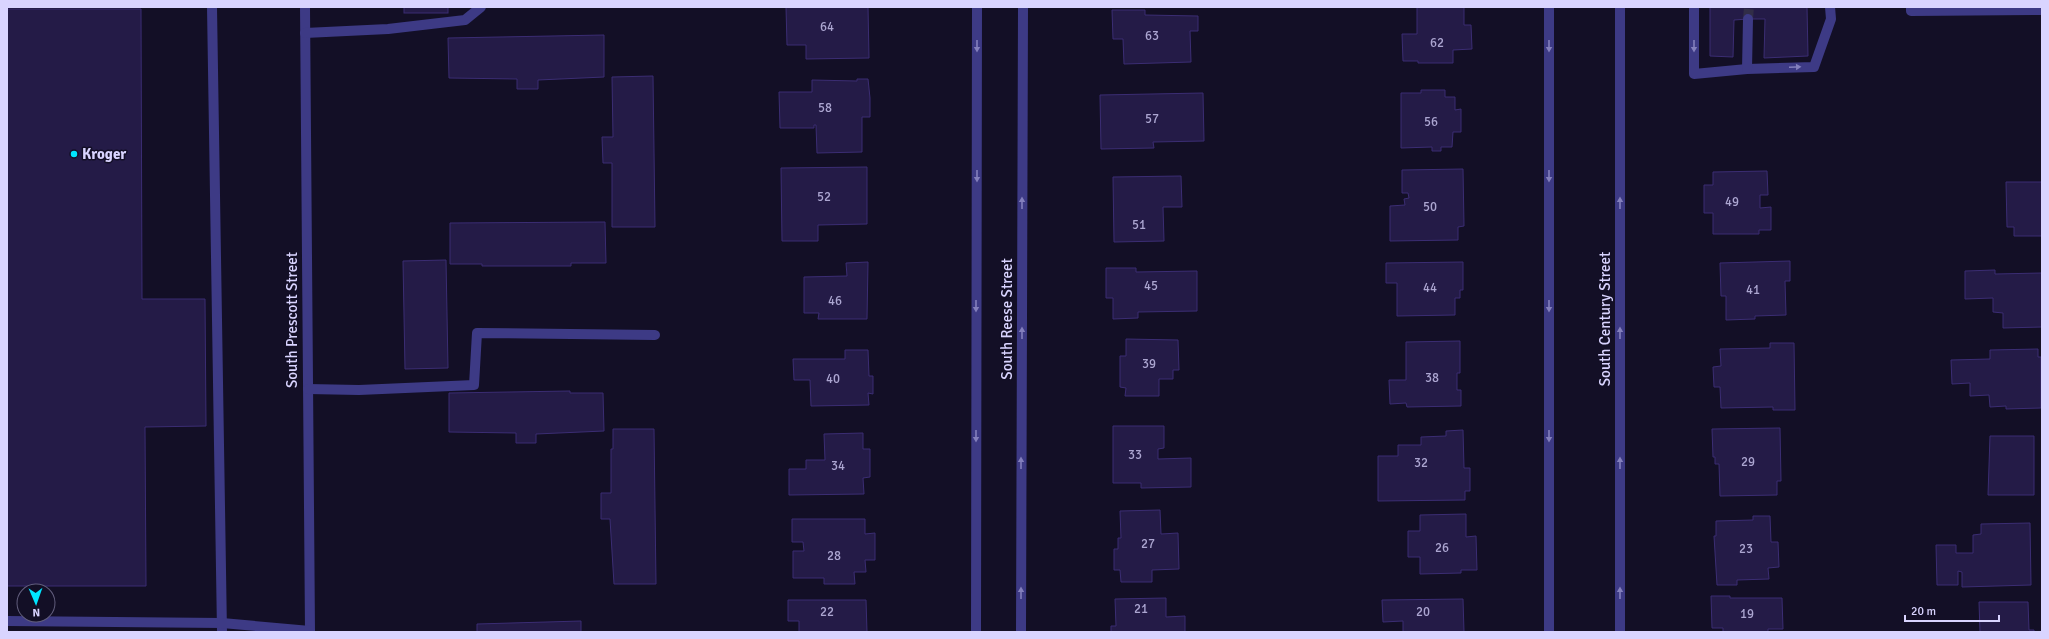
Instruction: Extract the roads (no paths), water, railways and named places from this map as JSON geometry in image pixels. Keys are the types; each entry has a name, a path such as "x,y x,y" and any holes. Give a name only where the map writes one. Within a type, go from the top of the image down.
{"street":[{"path":"212,7 222,627"},
{"name":"South Prescott Street","path":"305,7 310,631"},
{"path":"305,33 388,29 465,20 480,7"},
{"name":"South Reese Street","path":"976,632 977,7"},
{"name":"South Reese Street","path":"1021,632 1022,7"},
{"path":"1549,632 1550,7"},
{"name":"South Century Street","path":"1620,7 1620,632"},
{"path":"1694,7 1694,74 1747,69 1814,67 1831,19 1830,7"},
{"path":"1911,7 1911,11 1958,8 2042,10"},
{"path":"1747,69 1748,19"},
{"path":"308,389 359,390 474,385 477,333 655,334"},
{"path":"7,621 92,627 222,627 310,631"}],"tunnel":[{"path":"1748,19 1749,7"}],"place":[{"name":"Kroger","path":"74,154"}]}
